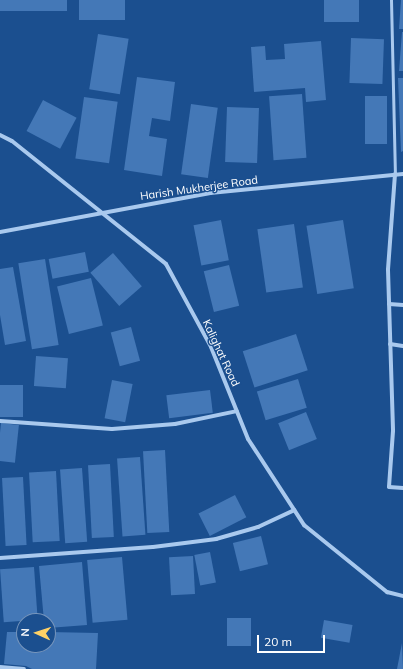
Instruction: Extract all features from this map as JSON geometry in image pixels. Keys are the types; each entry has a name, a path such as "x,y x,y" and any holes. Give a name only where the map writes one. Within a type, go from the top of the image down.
{"street":[{"name":"Kalighat Road","path":"0,135 12,141 166,264 211,347 248,439 304,525 387,592 403,596"},
{"path":"396,174 388,270 393,431 389,487 403,488"},
{"name":"Harish Mukherjee Road","path":"0,232 101,212 210,193 403,174"},
{"path":"389,304 403,305"},
{"path":"390,344 403,346"},
{"path":"0,421 112,429 175,424 237,411"},
{"path":"0,558 153,546 216,539 258,527 294,510"},
{"path":"0,667 24,669"}],"lane":[{"path":"391,0 396,174"}],"building":[{"path":"0,0 67,0 67,11 0,11"},
{"path":"79,0 125,0 125,20 79,20"},
{"path":"324,0 359,0 359,22 324,22"},
{"path":"401,0 403,0 403,29 399,29"},
{"path":"402,32 403,71 399,71"},
{"path":"98,34 129,39 120,94 89,89"},
{"path":"351,38 384,39 382,84 349,83"},
{"path":"321,41 326,100 306,102 305,88 254,92 251,47 265,46 266,60 285,59 284,44"},
{"path":"137,77 175,82 170,121 152,118 149,136 167,139 162,176 124,170"},
{"path":"398,78 403,78 403,151 401,152"},
{"path":"302,94 306,158 274,160 269,96"},
{"path":"365,96 387,96 387,144 365,144"},
{"path":"84,97 118,102 109,163 75,158"},
{"path":"43,100 77,118 60,149 27,131"},
{"path":"191,104 218,108 208,178 181,174"},
{"path":"227,107 259,108 257,163 225,162"},
{"path":"221,220 229,260 201,266 194,225"},
{"path":"343,220 354,288 317,294 306,226"},
{"path":"294,224 303,287 266,293 257,229"},
{"path":"85,252 89,272 52,279 49,259"},
{"path":"113,253 142,286 119,306 90,273"},
{"path":"45,259 59,345 32,349 18,263"},
{"path":"229,265 239,306 214,312 204,271"},
{"path":"13,267 26,341 5,345 0,315 0,269"},
{"path":"91,278 103,326 69,334 57,286"},
{"path":"131,327 140,361 120,366 111,332"},
{"path":"296,334 308,370 254,387 243,351"},
{"path":"36,356 68,358 66,388 34,386"},
{"path":"298,379 307,408 266,420 257,392"},
{"path":"112,380 133,384 125,422 105,418"},
{"path":"0,385 23,385 23,417 0,417"},
{"path":"210,390 213,413 169,418 166,395"},
{"path":"306,412 317,439 289,450 278,423"},
{"path":"1,423 19,425 15,463 0,461"},
{"path":"165,450 169,532 147,533 143,451"},
{"path":"140,457 145,535 122,536 117,459"},
{"path":"110,464 114,537 92,538 88,465"},
{"path":"82,468 87,542 65,543 60,470"},
{"path":"56,471 60,541 33,542 29,472"},
{"path":"23,477 27,545 6,546 2,478"},
{"path":"235,495 246,517 210,536 198,514"},
{"path":"261,536 268,564 240,571 233,543"},
{"path":"210,552 216,582 200,585 194,555"},
{"path":"193,556 195,594 171,595 169,557"},
{"path":"122,557 127,620 93,623 87,560"},
{"path":"82,562 87,625 56,627 56,613 43,613 39,566"},
{"path":"34,567 37,613 16,613 16,621 4,622 0,569"},
{"path":"227,618 251,618 251,646 227,646"},
{"path":"324,620 353,625 349,643 321,638"},
{"path":"7,632 16,632 16,653 56,653 56,632 98,633 96,669 32,669 26,666 4,664"},
{"path":"402,643 403,669 397,669"}]}
